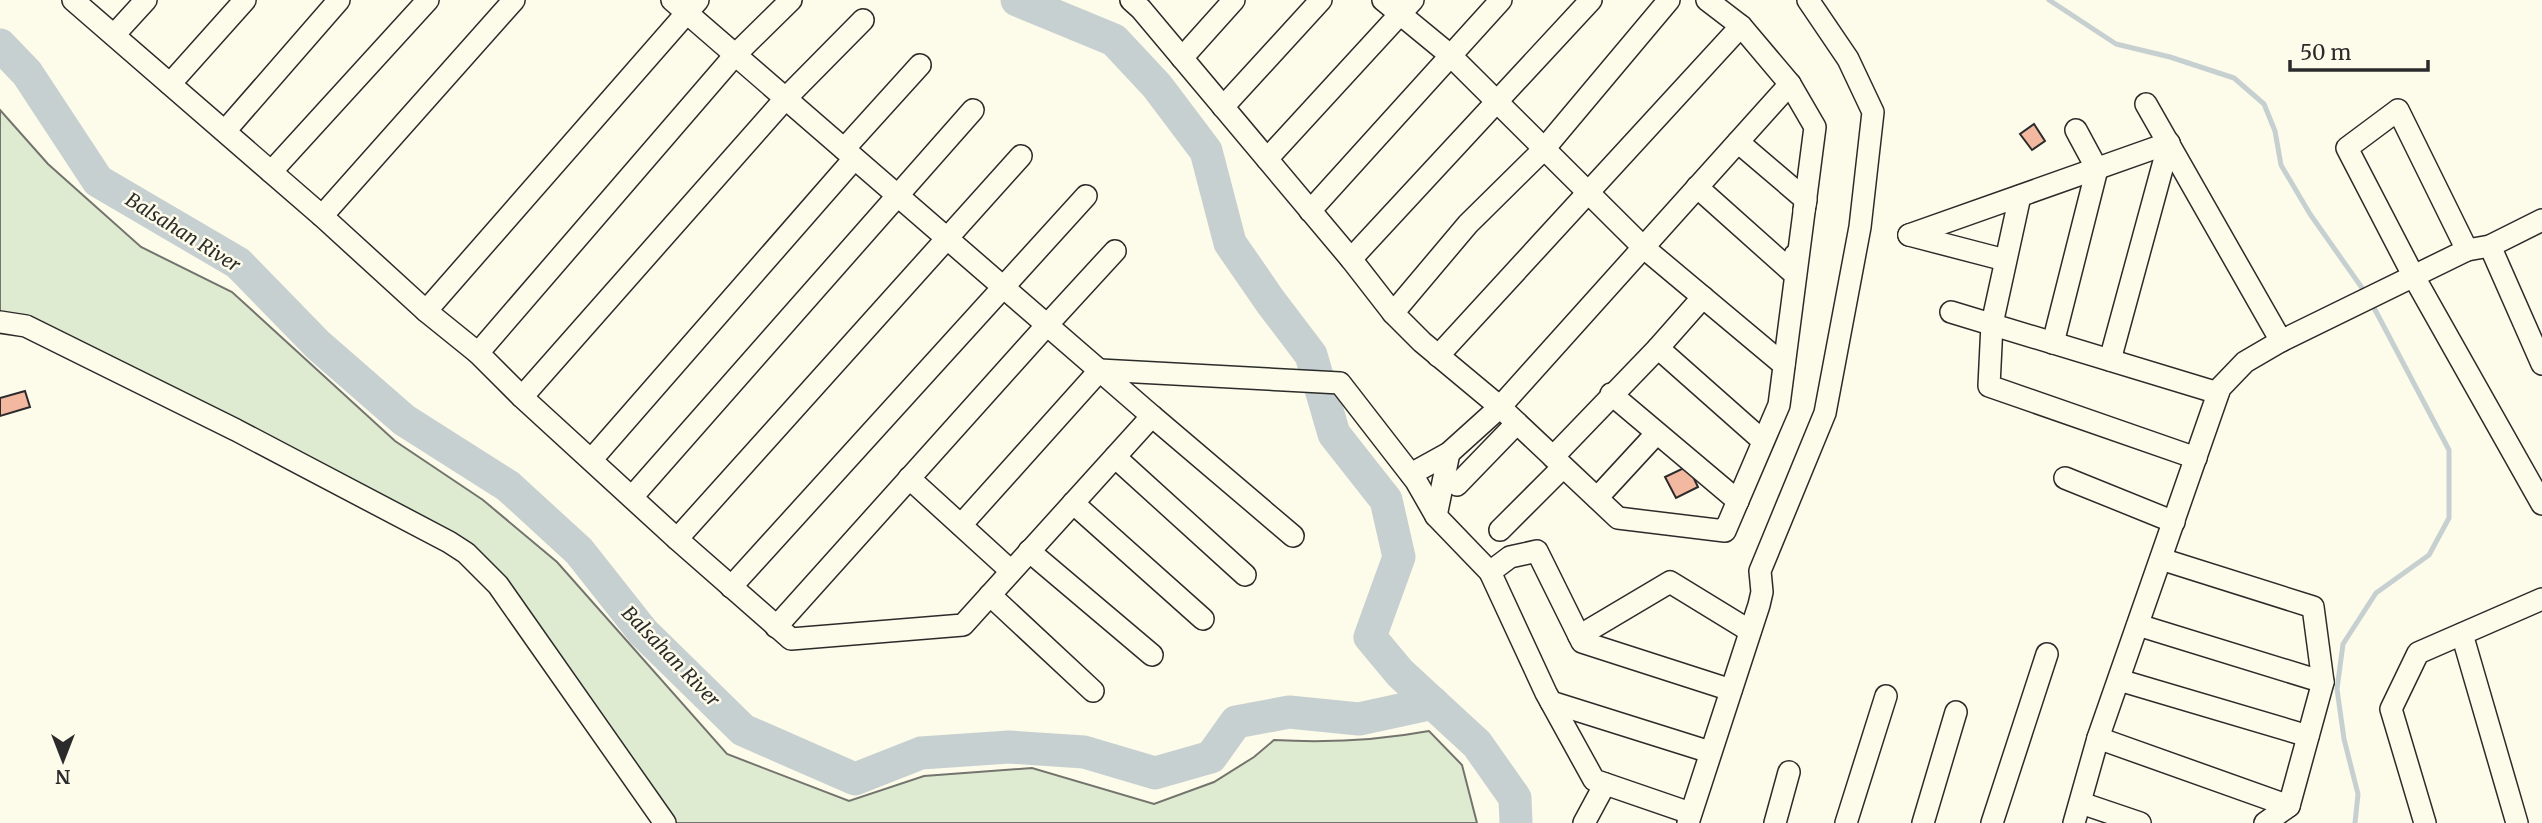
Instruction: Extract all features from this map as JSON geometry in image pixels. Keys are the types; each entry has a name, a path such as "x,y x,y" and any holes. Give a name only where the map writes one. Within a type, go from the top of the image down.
{"street":[{"path":"73,0 225,131 426,311 478,353 677,539 791,639 963,625 1152,416"},
{"path":"114,35 146,0"},
{"path":"170,84 245,0"},
{"path":"225,131 339,0"},
{"path":"271,172 428,0"},
{"path":"478,353 735,55 791,0"},
{"path":"1182,58 1234,0"},
{"path":"1223,107 1321,0"},
{"path":"1383,0 1407,7 1450,55 1643,247 1784,365"},
{"path":"1310,211 1501,0"},
{"path":"1351,259 1591,0"},
{"path":"1393,313 1468,224 1544,149 1669,0"},
{"path":"1141,3 1182,58 1393,313 1438,356 1500,407 1618,518 1724,531 1779,405 1815,127 1790,84 1741,26 1707,0"},
{"path":"1100,370 1340,383 1411,474 1436,516 1490,572 1551,702 1594,780 1689,818 1762,592 1760,571 1825,413 1860,227 1874,112 1848,59 1808,0"},
{"path":"321,216 504,4"},
{"path":"426,311 685,4 735,55 785,99 1293,536"},
{"path":"1267,159 1407,7"},
{"path":"522,397 785,99 863,20"},
{"path":"1438,356 1741,26"},
{"path":"592,460 849,154 920,65"},
{"path":"1411,474 1449,453 1500,407 1790,84"},
{"path":"2146,104 2281,341"},
{"path":"632,497 973,110"},
{"path":"2467,250 2398,110 2347,148 2414,277 2542,504"},
{"path":"2053,343 2097,169 2076,130"},
{"path":"1738,142 1806,200"},
{"path":"2005,260 1909,235 2169,143"},
{"path":"2110,360 2169,143"},
{"path":"677,539 1021,156"},
{"path":"1697,187 1791,271 1806,200"},
{"path":"731,587 1086,196"},
{"path":"2020,196 1992,324 1989,386 2196,458"},
{"path":"2140,823 2077,813 2098,738 2220,388 2245,362 2281,341 2467,250 2490,246 2542,219"},
{"path":"2490,246 2542,364"},
{"path":"776,626 1115,251"},
{"path":"1500,530 1612,394 1703,297"},
{"path":"1951,312 2218,393"},
{"path":"0,322 26,326 236,430 449,542 466,554 498,585 665,823"},
{"path":"1658,348 1763,441"},
{"path":"961,525 1100,370"},
{"path":"1612,394 1656,434 1738,500"},
{"path":"1457,485 1517,423"},
{"path":"1597,498 1656,434"},
{"path":"1436,516 1449,453"},
{"path":"1115,457 1244,575"},
{"path":"909,478 1011,571"},
{"path":"2065,478 2174,522"},
{"path":"1073,503 1203,619"},
{"path":"1029,551 1152,655"},
{"path":"1490,572 1510,557 1537,551 1582,642 1731,690"},
{"path":"2161,559 2313,607 2323,682 2288,806 2265,823"},
{"path":"1579,636 1670,582 1750,631"},
{"path":"990,595 1093,691"},
{"path":"2425,823 2391,709 2418,653 2541,603"},
{"path":"2137,625 2323,682"},
{"path":"2462,634 2517,823"},
{"path":"1992,823 2047,654"},
{"path":"2119,680 2308,736"},
{"path":"1846,823 1886,696"},
{"path":"1551,702 1710,752"},
{"path":"1923,823 1956,712"},
{"path":"2098,738 2288,806"},
{"path":"1775,823 1789,772"},
{"path":"1584,823 1605,784"}],"green space":[{"path":"0,110 48,164 141,247 232,292 395,441 483,500 557,562 727,754 849,801 924,776 1032,768 1154,804 1214,782 1254,757 1274,740 1352,740 1429,731 1462,765 1477,823 662,823 486,572 428,531 0,322"}],"building":[{"path":"2034,124 2045,141 2032,150 2020,134"},
{"path":"25,391 30,407 0,416 0,398"},
{"path":"1688,466 1698,487 1676,498 1665,477"}],"waterway":[{"name":"Balsahan River","path":"1017,0 1114,40 1157,86 1206,151 1230,243 1311,355 1334,434 1386,500 1399,557 1370,637 1400,673 1477,744 1515,798 1516,823"},
{"path":"2049,0 2116,44 2170,57 2234,78 2264,104 2275,131 2281,165 2310,214 2367,295"},
{"name":"Balsahan River","path":"0,45 27,73 98,181 238,263 318,345 404,420 508,486 579,551 643,632 743,730 855,779 921,753 1009,747 1084,752 1155,773 1211,757 1236,722 1289,712 1359,719 1433,703"},
{"path":"2355,823 2358,794 2344,739 2337,689 2343,644 2376,593 2429,555 2449,518 2449,450 2372,304"}]}
